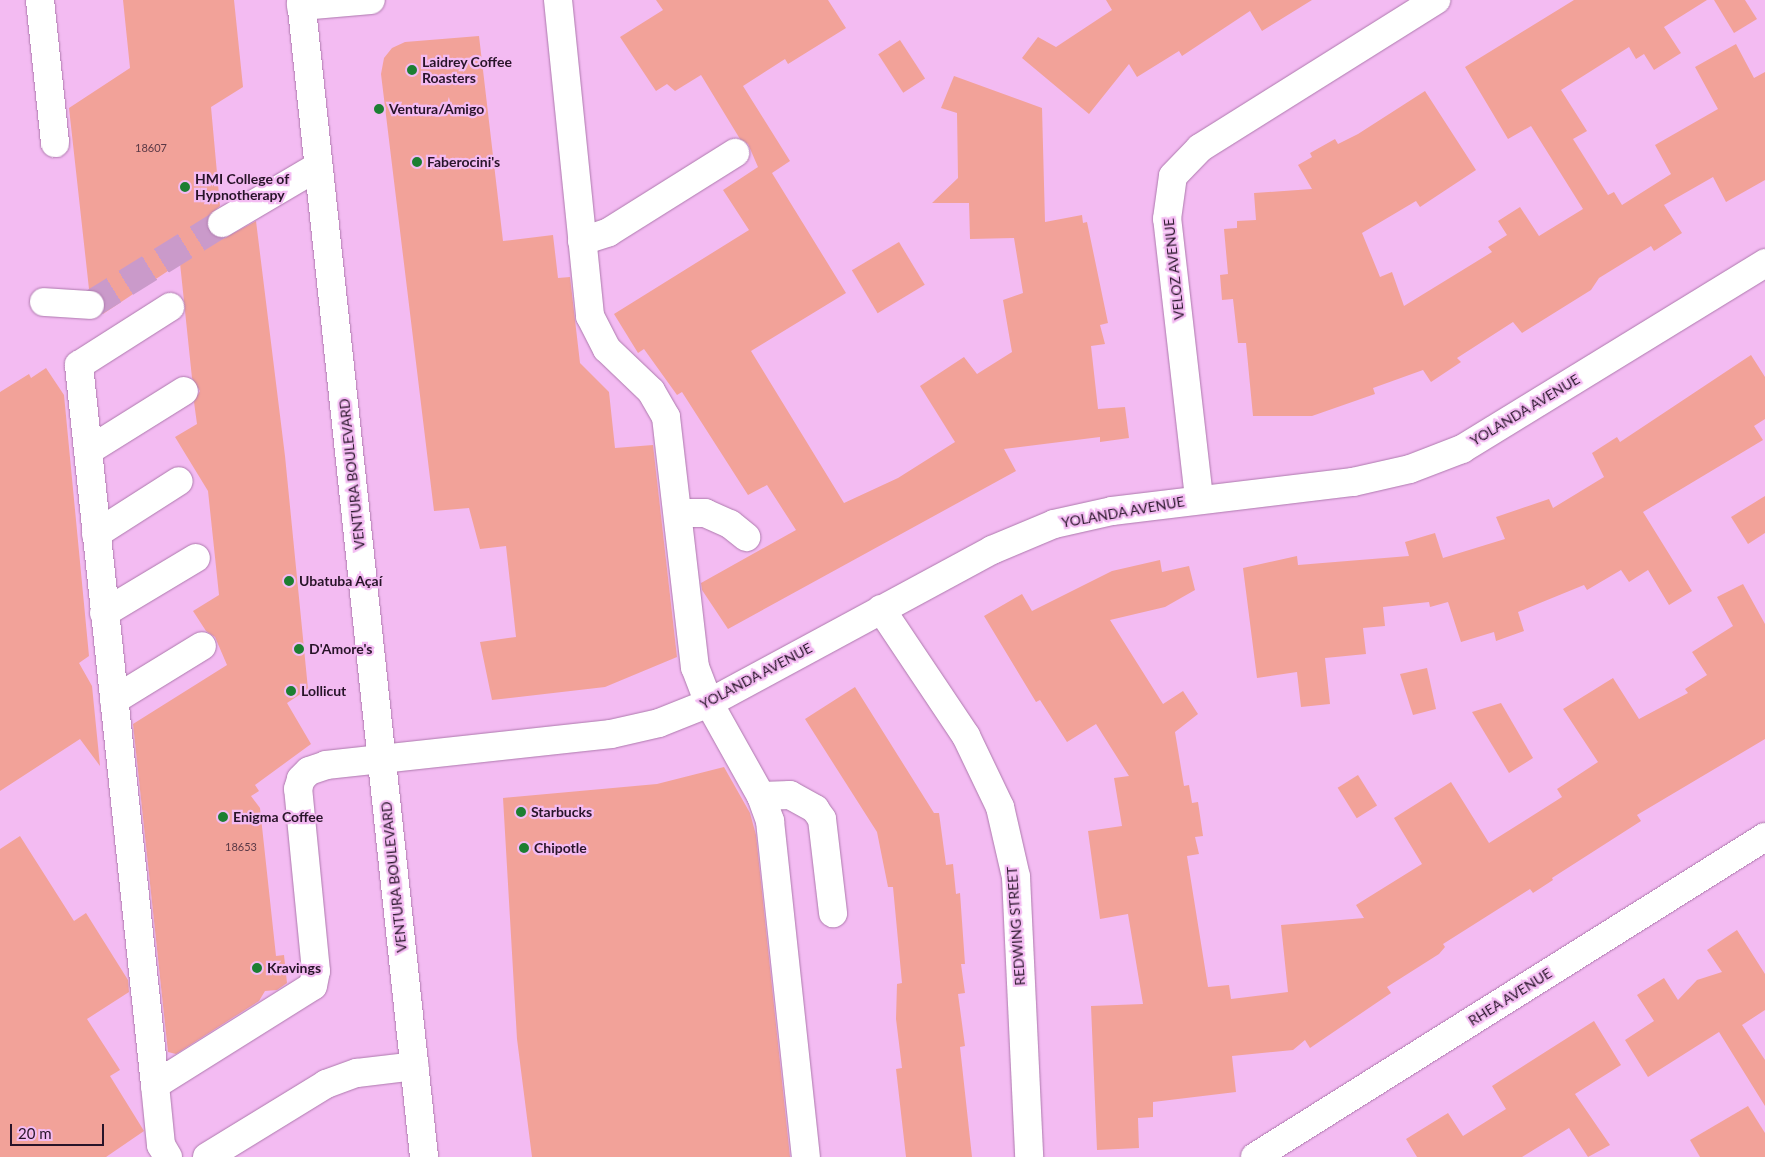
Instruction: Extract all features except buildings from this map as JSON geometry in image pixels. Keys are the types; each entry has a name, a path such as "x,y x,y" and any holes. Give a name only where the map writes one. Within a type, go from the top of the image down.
{"street":[{"path":"40,0 55,144"},
{"path":"301,3 370,0"},
{"path":"558,0 590,316 596,333 607,349 651,391 666,417 692,650 709,703 761,796 770,820 806,1157"},
{"name":"VELOZ AVENUE","path":"1199,498 1167,219 1173,176 1200,148 1436,0"},
{"name":"VENTURA BOULEVARD","path":"301,3 424,1157"},
{"path":"582,241 609,232 736,153"},
{"path":"222,223 317,167"},
{"name":"YOLANDA AVENUE","path":"155,1085 313,986 316,971 298,790 301,779 309,771 326,765 611,734 659,723 709,703 992,550 1054,524 1112,511 1199,498 1353,482 1410,470 1462,449 1765,263"},
{"path":"44,302 90,305"},
{"path":"168,1157 162,1144 155,1085 78,365 170,306"},
{"path":"88,451 184,391"},
{"path":"96,534 179,481"},
{"path":"678,513 705,513 730,524 746,537"},
{"path":"104,613 196,558"},
{"name":"REDWING STREET","path":"881,609 966,736 1000,807 1016,877 1029,1157"},
{"path":"114,700 202,646"},
{"path":"761,796 790,795 815,809 822,819 833,913"},
{"name":"RHEA AVENUE","path":"1255,1157 1765,837"},
{"path":"208,1157 326,1084 348,1075 415,1066"}],"tunnel":[{"path":"90,305 222,223"}],"place":[{"name":"Laidrey Coffee Roasters","path":"412,70"},
{"name":"Ventura/Amigo","path":"379,109"},
{"name":"Faberocini's","path":"417,162"},
{"name":"HMI College of Hypnotherapy","path":"185,187"},
{"name":"Ubatuba Açaí","path":"289,581"},
{"name":"D'Amore's","path":"299,649"},
{"name":"Lollicut","path":"291,691"},
{"name":"Starbucks","path":"521,812"},
{"name":"Enigma Coffee","path":"223,817"},
{"name":"Chipotle","path":"524,848"},
{"name":"Kravings","path":"257,968"}]}
